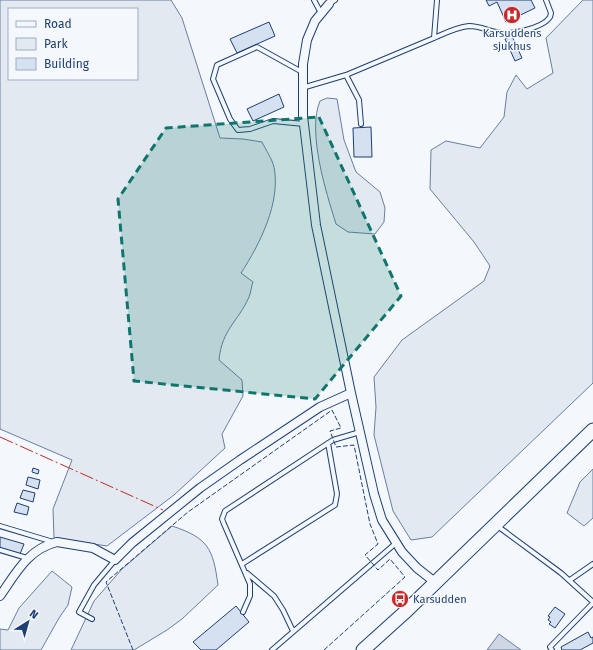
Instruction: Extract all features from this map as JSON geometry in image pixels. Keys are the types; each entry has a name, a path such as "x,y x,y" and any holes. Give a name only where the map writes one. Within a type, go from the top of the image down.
{"highway":[{"path":"363,650 436,583 593,430"}],"street":[{"path":"332,2 315,21 307,40 302,72 304,124 316,224 351,393 374,494 382,520 396,543 417,568 436,583"},
{"path":"0,596 27,558 52,543 57,542 93,548 115,560 143,534 200,488 320,406 351,393"}],"lane":[{"path":"314,0 321,14"},
{"path":"434,38 437,0"},
{"path":"302,89 346,75 434,38 469,26 505,34 542,24 550,17 551,13 546,0"},
{"path":"302,72 256,47 217,65 213,79 230,119 238,130 250,129 273,121 304,124"},
{"path":"346,75 359,100 361,124"},
{"path":"242,612 251,591 245,571 222,519 224,511 333,440 360,432"},
{"path":"242,564 335,505 337,494 328,444"},
{"path":"496,525 570,580 593,603 550,647 552,650"},
{"path":"0,526 50,541 52,543"},
{"path":"272,650 396,543"},
{"path":"0,550 27,558"},
{"path":"92,619 79,612 94,585 115,560"},
{"path":"570,580 593,564"},
{"path":"245,571 274,596 283,610 293,631"}],"highlighted area":[{"path":"319,117 401,296 315,399 134,381 118,199 166,128"}],"green space":[{"path":"0,0 171,0 182,18 220,138 262,142 274,167 275,180 272,208 262,236 241,273 253,282 250,294 245,306 223,341 219,360 242,380 243,396 222,434 225,448 174,495 107,546 54,538 53,509 72,460 0,429"},
{"path":"583,0 593,0 593,383 432,537 411,540 393,511 374,435 376,407 374,377 402,340 484,281 490,266 474,242 430,189 431,150 446,141 480,148 504,117 507,92 516,75 527,89 553,73 546,38"},
{"path":"327,98 337,99 344,140 356,172 380,192 385,208 384,222 375,234 348,232 336,224 327,196 319,162 317,145 317,114 320,101"},
{"path":"593,469 593,518 584,526 567,513 580,482"},
{"path":"172,526 194,535 207,546 214,562 218,585 182,619 134,650 71,650 94,601 122,569"},
{"path":"52,571 72,587 68,605 41,650 0,650 0,629 8,630 19,608"}],"shaded area":[{"path":"499,634 521,650 487,650"}],"building":[{"name":"Karsuddens sjukhus","path":"486,0 531,0 535,8 506,22 497,2 489,6"},
{"path":"269,22 275,36 237,53 230,39"},
{"path":"512,36 522,58 515,61 505,39"},
{"path":"279,94 284,107 253,121 247,109"},
{"path":"371,127 372,157 354,157 353,128"},
{"path":"33,468 39,470 38,474 32,472"},
{"path":"28,477 40,480 38,489 26,485"},
{"path":"23,490 35,493 33,502 20,498"},
{"path":"17,503 29,507 27,515 14,512"},
{"path":"0,537 24,544 20,554 0,548"},
{"path":"236,606 249,622 216,650 201,650 193,642"},
{"path":"555,607 565,614 555,628 549,624 551,622 548,620 550,617 548,616"},
{"path":"588,632 591,638 593,637 593,643 580,650 562,650 561,647"}],"fence":[{"path":"133,650 106,582 188,512 332,410 341,428 330,431 336,447 354,445 370,524 378,544 365,555 378,570 390,559 405,577 324,650"}],"power":[{"path":"0,437 163,510"}],"place":[{"name":"Karsuddens sjukhus","path":"512,15"},
{"name":"Karsudden","path":"400,599"}]}
